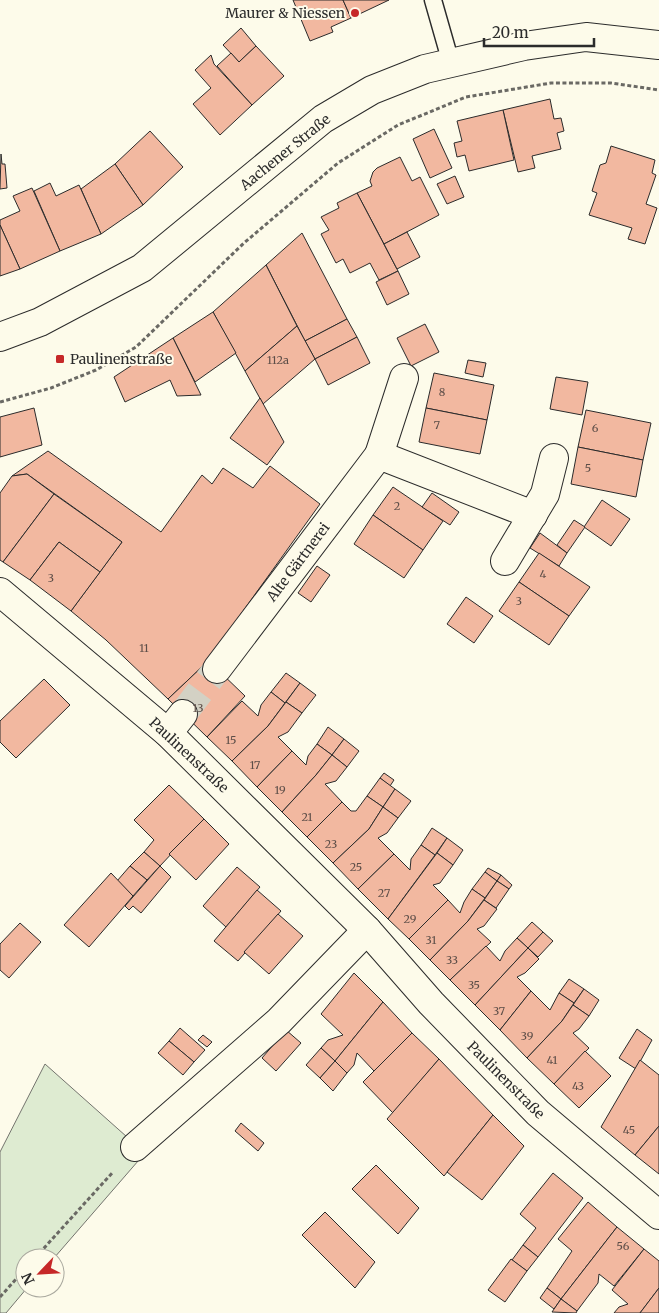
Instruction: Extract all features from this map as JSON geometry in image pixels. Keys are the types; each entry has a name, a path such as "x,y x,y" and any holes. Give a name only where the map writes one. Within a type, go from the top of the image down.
{"street":[{"name":"Aachener Straße","path":"0,337 40,322 142,268 323,119 372,90 425,69 524,46 586,37 659,45"},
{"name":"Alte Gärtnerei","path":"217,669 379,455 404,378"},
{"path":"379,455 533,514"},
{"path":"505,561 545,494 554,458"},
{"name":"Paulinenstraße","path":"0,592 175,724 367,930 431,1003 538,1113 659,1216"},
{"path":"135,1147 279,1020 367,930"}],"lane":[{"path":"433,0 451,63"}],"path":[{"path":"0,402 60,385 96,370 136,347 244,243 338,163 398,125 466,97 551,83 611,83 659,90"},
{"path":"44,1248 135,1147"},
{"path":"0,1297 15,1281"}],"green space":[{"path":"45,1064 145,1153 63,1248 15,1248 15,1298 19,1298 6,1313 0,1313 0,1152"}],"building":[{"path":"293,0 343,0 351,18 331,27 333,32 310,41"},
{"name":"Maurer & Niessen","path":"343,0 389,0 351,18"},
{"path":"241,28 256,46 239,62 223,45"},
{"path":"256,46 284,76 252,105 217,66 231,53 239,62"},
{"path":"211,55 214,64 252,105 220,135 193,104 211,88 195,70"},
{"path":"550,99 554,119 561,118 564,131 557,133 561,149 532,156 535,168 518,172 503,110"},
{"path":"503,110 514,160 469,171 465,155 457,157 454,143 462,141 457,121"},
{"path":"434,129 452,168 430,178 413,139"},
{"path":"150,131 183,167 143,205 115,164"},
{"path":"611,146 655,160 652,173 656,175 646,204 657,208 645,244 628,239 632,228 589,215 597,193 592,191 600,165 606,163"},
{"path":"1,154 2,164 5,164 7,188 0,189"},
{"path":"400,157 412,181 420,177 439,215 384,244 357,193 372,186 370,181 373,172 377,168"},
{"path":"115,164 143,205 101,234 81,189"},
{"path":"455,176 464,197 447,204 437,184"},
{"path":"50,183 56,196 79,185 101,234 60,251 34,191"},
{"path":"32,188 60,251 20,269 0,225 0,220 20,211 13,196"},
{"path":"357,193 398,271 379,280 370,263 350,273 343,259 336,263 321,234 329,230 321,217 339,208 337,203"},
{"path":"0,225 20,269 0,276"},
{"path":"407,232 420,257 397,269 384,244"},
{"path":"302,233 347,319 305,341 266,265"},
{"path":"266,265 297,326 245,371 213,312"},
{"path":"398,271 409,294 387,305 376,282"},
{"path":"213,312 236,353 195,382 173,338"},
{"path":"347,319 357,337 315,359 305,341"},
{"path":"425,324 439,352 411,366 397,338"},
{"path":"297,326 315,359 263,404 245,371"},
{"path":"357,337 370,363 328,385 315,359"},
{"path":"173,338 201,395 177,396 170,380 125,402 114,377"},
{"path":"468,360 486,363 483,377 465,373"},
{"path":"434,373 494,385 487,420 426,408"},
{"path":"556,377 588,382 582,415 550,409"},
{"path":"260,398 284,442 267,465 230,438"},
{"path":"34,408 42,445 0,457 0,417"},
{"path":"426,408 487,420 480,454 419,442"},
{"path":"586,410 651,423 643,460 578,447"},
{"path":"578,447 643,460 636,497 571,484"},
{"path":"48,451 161,532 202,475 212,484 223,468 253,488 270,466 320,504 205,664 168,699 106,640 71,611 122,542 27,474 12,476"},
{"path":"27,474 54,494 3,562 0,560 0,493 12,476"},
{"path":"393,487 443,521 423,550 373,515"},
{"path":"432,493 459,512 450,525 422,507"},
{"path":"54,494 122,542 100,572 59,542 30,580 3,562"},
{"path":"602,500 630,519 611,546 584,527"},
{"path":"373,515 423,550 404,578 354,544"},
{"path":"574,520 585,527 567,553 557,545"},
{"path":"540,533 567,553 559,566 530,548"},
{"path":"59,542 100,572 71,611 30,580"},
{"path":"539,553 590,587 569,616 519,582"},
{"path":"317,566 330,575 311,602 298,593"},
{"path":"519,582 569,616 549,645 499,611"},
{"path":"466,597 493,616 474,643 447,624"},
{"path":"205,664 217,669 245,696 207,737 168,699"},
{"path":"286,673 300,683 285,703 271,692"},
{"path":"44,679 70,705 16,758 0,742 0,721"},
{"path":"300,683 316,695 302,713 286,702"},
{"path":"271,692 285,703 268,726 232,761 207,737 242,701 258,716 261,705"},
{"path":"286,702 302,713 288,732 278,737 292,751 257,787 232,761 268,726"},
{"path":"328,727 344,739 332,755 317,744"},
{"path":"344,739 359,751 347,767 332,755"},
{"path":"317,744 332,755 282,812 257,787 292,751 306,765 308,756"},
{"path":"332,755 347,767 336,781 325,784 342,802 307,837 282,812"},
{"path":"384,773 394,780 390,786 380,778"},
{"path":"380,778 395,789 383,807 367,796"},
{"path":"169,785 204,819 160,866 144,852 154,840 134,820"},
{"path":"395,789 411,801 398,818 383,807"},
{"path":"367,796 383,807 369,829 333,863 307,837 342,802 351,811 356,811"},
{"path":"383,807 398,818 387,833 378,838 394,854 358,889 333,863 369,829"},
{"path":"204,819 229,844 196,880 169,854"},
{"path":"432,828 447,838 435,855 421,845"},
{"path":"447,838 463,850 453,865 437,853"},
{"path":"421,845 435,855 388,919 358,889 394,854 410,870 411,859"},
{"path":"144,852 160,866 147,880 130,866"},
{"path":"437,853 453,865 440,883 433,885 448,900 409,939 388,919"},
{"path":"130,866 147,880 133,896 117,881"},
{"path":"160,866 171,877 141,913 133,906 129,910 125,906"},
{"path":"237,867 260,887 226,927 203,906"},
{"path":"488,868 501,875 497,881 485,872"},
{"path":"485,872 497,881 485,898 472,889"},
{"path":"111,873 133,896 89,947 64,925"},
{"path":"501,875 512,885 509,889 497,881"},
{"path":"497,881 509,889 496,908 484,900"},
{"path":"472,889 485,898 468,921 430,960 409,939 448,900 460,913"},
{"path":"257,890 281,911 238,961 214,941"},
{"path":"484,900 497,909 484,926 477,929 491,942 450,980 430,960 468,921"},
{"path":"278,914 303,936 269,974 244,952"},
{"path":"532,922 543,932 528,948 517,938"},
{"path":"20,923 41,942 9,978 0,970 0,944"},
{"path":"543,932 553,941 538,957 528,948"},
{"path":"517,938 528,948 475,1005 450,980 486,946 500,961 505,951"},
{"path":"528,948 539,959 525,973 517,977 531,991 500,1030 475,1005"},
{"path":"354,973 383,1002 335,1061 321,1048 328,1040 343,1035 321,1014"},
{"path":"569,979 584,989 574,1003 559,993"},
{"path":"584,989 599,1000 589,1016 573,1005"},
{"path":"531,991 550,1010 559,993 574,1003 562,1021 527,1058 500,1030"},
{"path":"383,1002 412,1033 374,1071 357,1053 354,1065 347,1073 335,1061"},
{"path":"573,1005 589,1016 579,1029 573,1033 589,1048 554,1084 527,1058 562,1021"},
{"path":"180,1028 205,1050 194,1062 169,1041"},
{"path":"637,1029 652,1040 636,1069 619,1058"},
{"path":"286,1030 301,1043 276,1071 262,1058"},
{"path":"412,1033 439,1059 393,1113 363,1082"},
{"path":"203,1035 212,1042 207,1047 198,1040"},
{"path":"169,1041 194,1062 183,1075 158,1053"},
{"path":"321,1048 335,1061 320,1078 306,1065"},
{"path":"585,1051 611,1076 579,1108 554,1084"},
{"path":"439,1059 493,1115 444,1176 387,1119"},
{"path":"640,1060 659,1075 659,1126 635,1155 601,1127"},
{"path":"335,1061 347,1073 333,1091 320,1078"},
{"path":"493,1115 524,1146 482,1200 447,1172"},
{"path":"241,1123 264,1143 258,1151 235,1131"},
{"path":"659,1126 659,1174 635,1155"},
{"path":"376,1165 419,1208 398,1234 352,1189"},
{"path":"553,1173 583,1198 538,1257 523,1245 536,1228 520,1214"},
{"path":"588,1202 617,1227 561,1299 547,1288 572,1251 558,1239"},
{"path":"325,1212 375,1262 355,1288 302,1235"},
{"path":"617,1227 644,1249 614,1286 599,1274 598,1283 577,1311 561,1299"},
{"path":"523,1245 538,1257 527,1271 512,1260"},
{"path":"644,1249 659,1261 659,1288 640,1313 614,1313 619,1307 628,1304 612,1290"},
{"path":"511,1259 527,1271 505,1302 488,1290"},
{"path":"547,1288 561,1299 554,1309 540,1298"},
{"path":"659,1288 659,1313 640,1313"},
{"path":"561,1299 577,1311 576,1313 552,1312"}],"tunnel":[{"path":"183,714 217,669"}],"place":[{"name":"Maurer & Niessen","path":"355,13"},
{"name":"Paulinenstraße","path":"60,359"}]}
